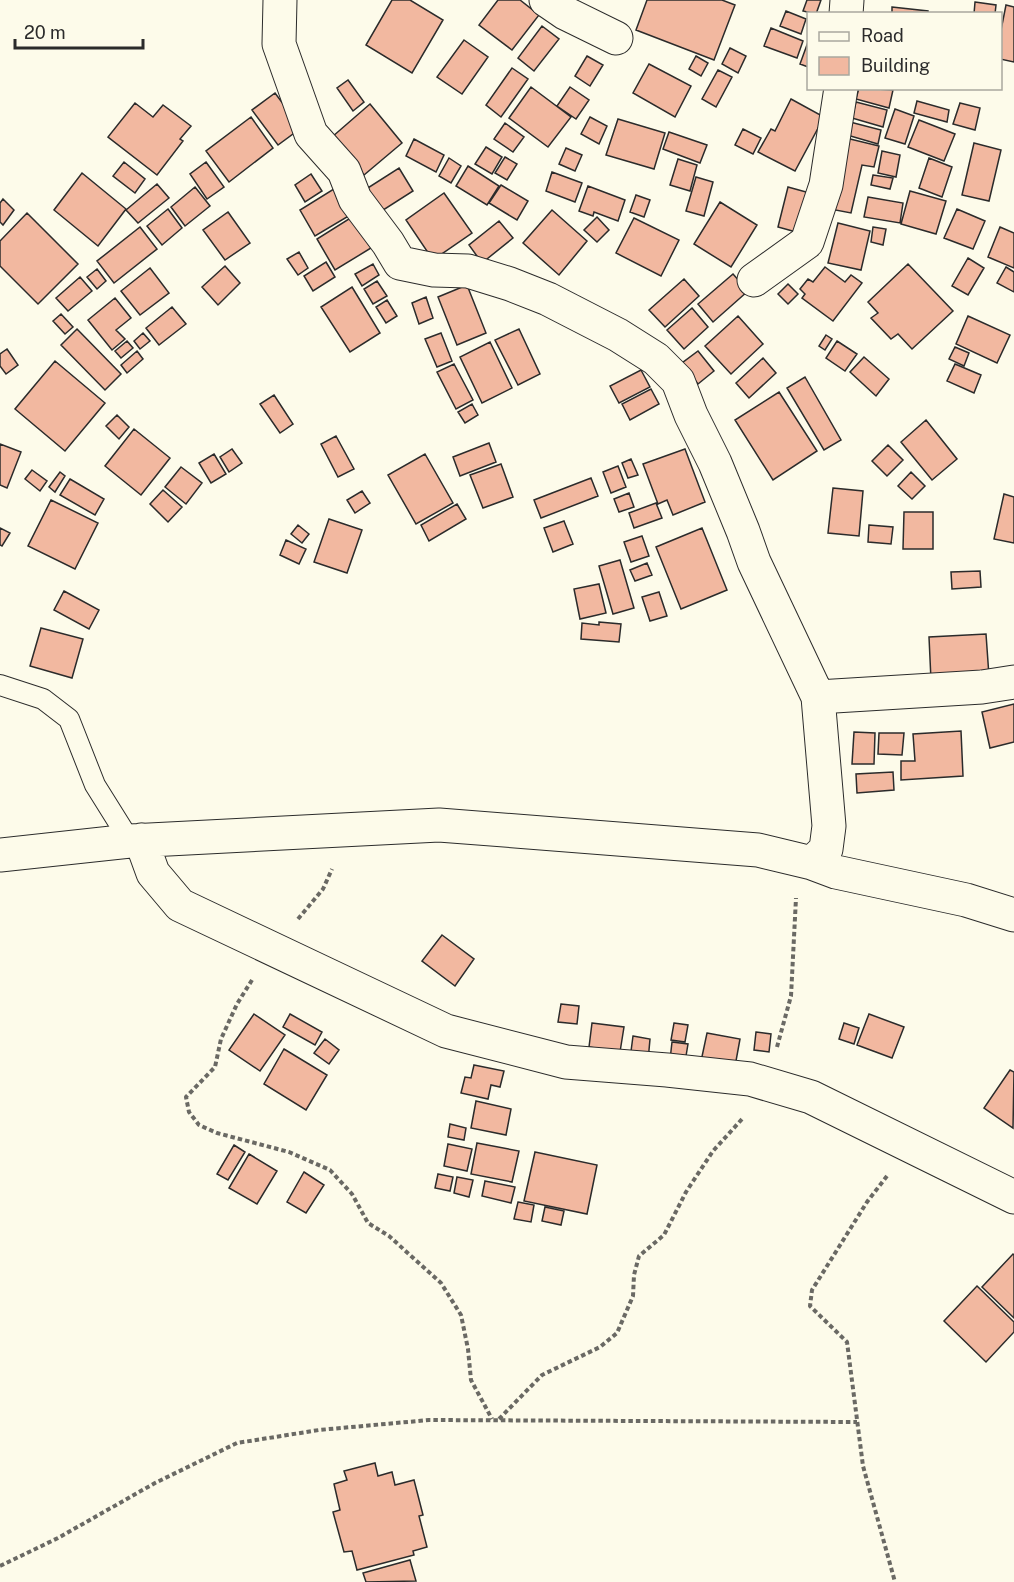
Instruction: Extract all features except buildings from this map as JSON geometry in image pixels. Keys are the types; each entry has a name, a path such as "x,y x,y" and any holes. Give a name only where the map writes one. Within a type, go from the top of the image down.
{"street":[{"path":"280,0 279,44 311,134 344,171 355,199 400,263 434,270 468,271 548,299 618,335 656,358 678,381 691,415 715,463 754,562 818,696 829,826 826,849 812,863"},
{"path":"546,0 565,14 616,38"},
{"path":"754,280 807,242 826,185 841,90"},
{"path":"818,696 959,689 1014,682"},
{"path":"0,855 136,841 439,825 758,850 812,863 836,872 966,900 1014,915"},
{"path":"136,841 153,873 180,905 446,1030 566,1062 750,1079 811,1097 1014,1197"}],"lane":[{"path":"0,685 43,699 69,719 95,785 136,841"}],"path":[{"path":"348,829 323,889 273,948 237,1004 221,1039 215,1066 186,1097 189,1112 199,1125 216,1133 289,1152 330,1170 352,1194 369,1223 389,1236 441,1283 461,1315 471,1380 492,1419"},
{"path":"499,1420 542,1375 571,1363 600,1347 617,1333 633,1296 634,1275 639,1256 664,1235 686,1192 713,1151 748,1113 766,1084 792,996 796,899 812,863"},
{"path":"895,1582 863,1466 847,1342 810,1306 812,1290 867,1203 911,1146"},
{"path":"0,1566 58,1538 155,1483 237,1443 319,1430 429,1420 857,1422"}]}
